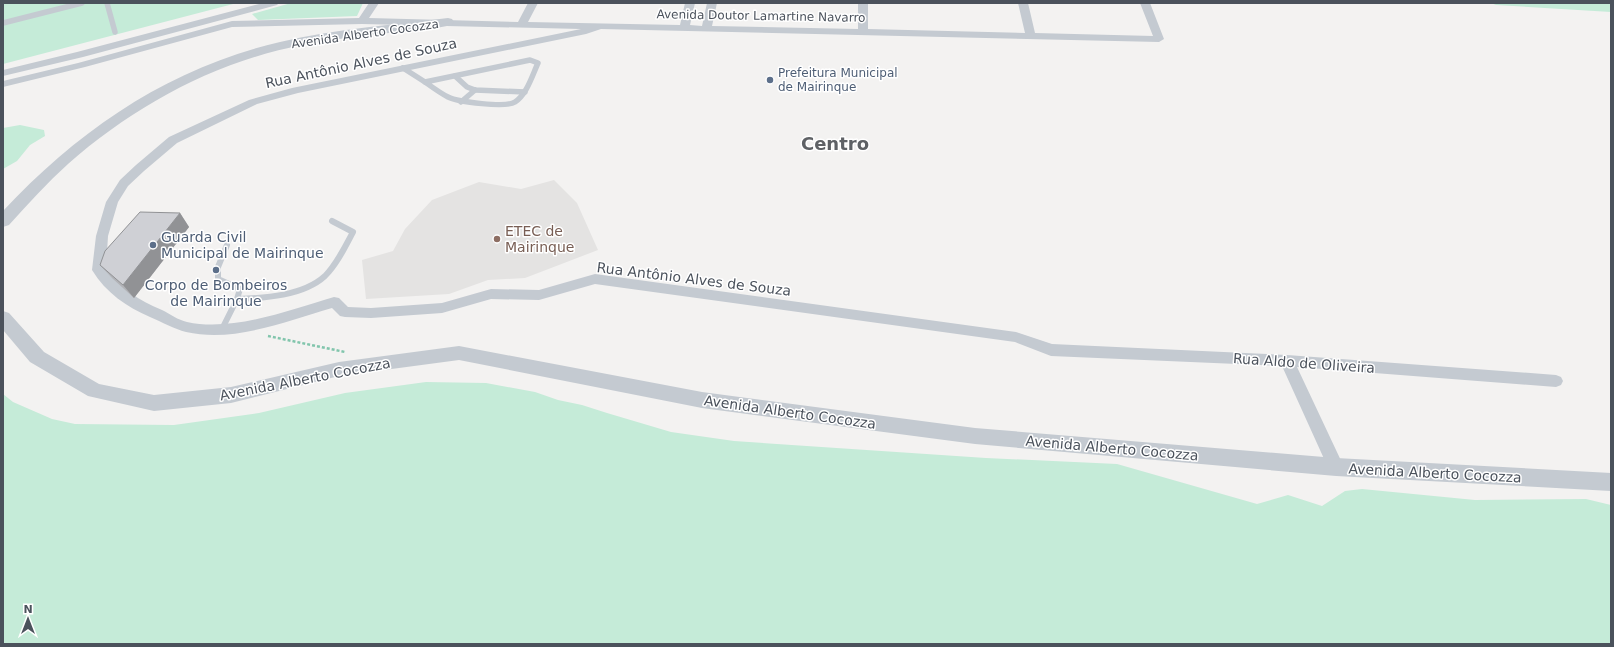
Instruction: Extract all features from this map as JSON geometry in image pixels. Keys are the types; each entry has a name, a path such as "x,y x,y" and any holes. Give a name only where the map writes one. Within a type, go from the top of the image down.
{"street":[{"path":"3,73 79,55 274,3"},
{"path":"362,21 374,3"},
{"path":"522,24 533,3"},
{"path":"684,28 690,3"},
{"path":"707,28 712,3"},
{"path":"863,3 863,32"},
{"path":"1023,3 1031,36"},
{"name":"Avenida Doutor Lamartine Navarro","path":"3,84 81,65 232,24 362,21 448,22 1159,38 1145,3"},
{"name":"Avenida Alberto Cocozza","path":"3,221 23,199 67,158 113,120 148,97 194,75 237,58 319,38 448,22"},
{"name":"Rua Antônio Alves de Souza","path":"602,26 586,31 296,90 253,102 213,120 173,140 124,183 112,202 102,236 99,270 114,289 133,304 187,327 222,329 247,326 334,302 345,312 371,314 442,308 491,294 539,295 595,279 1016,337 1051,350"},
{"name":"Avenida Alberto Cocozza","path":"3,318 37,357 95,391 154,403 232,395 339,369 459,353 702,400 960,434 1336,467 1611,482"},
{"name":"Rua Aldo de Oliveira","path":"1051,350 1287,361 1556,380"},
{"path":"1287,361 1336,467"}],"lane":[{"path":"3,23 82,3"},
{"path":"107,3 115,32"},
{"path":"403,68 424,82 448,97 461,102 506,105 514,103 525,92 538,63 530,60 424,82"},
{"path":"455,76 467,87 475,90 525,92"},
{"path":"461,102 475,90"},
{"path":"237,299 249,299 298,290 321,280 336,262 353,232 332,221"},
{"path":"222,329 237,299 240,289 218,279 218,267 227,245"}],"path":[{"path":"263,335 349,353"}],"shaded area":[{"name":"ETEC de Mairinque","path":"554,180 577,203 598,250 525,278 488,280 449,294 366,299 362,260 393,251 405,229 432,200 479,182 521,189"}],"green space":[{"path":"3,3 237,3 3,64"},
{"path":"291,3 363,3 357,16 258,20 252,14"},
{"path":"1491,3 1611,3 1611,12 1496,5"},
{"path":"20,125 44,130 45,136 30,145 17,161 3,169 3,128"},
{"path":"426,382 486,383 535,392 671,432 734,441 986,458 1117,464 1257,504 1288,495 1322,506 1345,491 1362,489 1475,500 1586,499 1611,505 1611,644 3,644 3,394 13,402 52,419 75,424 174,425 259,413 345,393"}],"building":[{"path":"140,212 180,213 123,285 100,265 105,251"}],"place":[{"name":"Prefeitura Municipal de Mairinque","path":"770,80"},
{"name":"ETEC de Mairinque","path":"497,239"},
{"name":"Guarda Civil Municipal de Mairinque","path":"153,245"},
{"name":"Corpo de Bombeiros de Mairinque","path":"216,270"}],"district":[{"name":"Centro","path":"835,143"}]}
